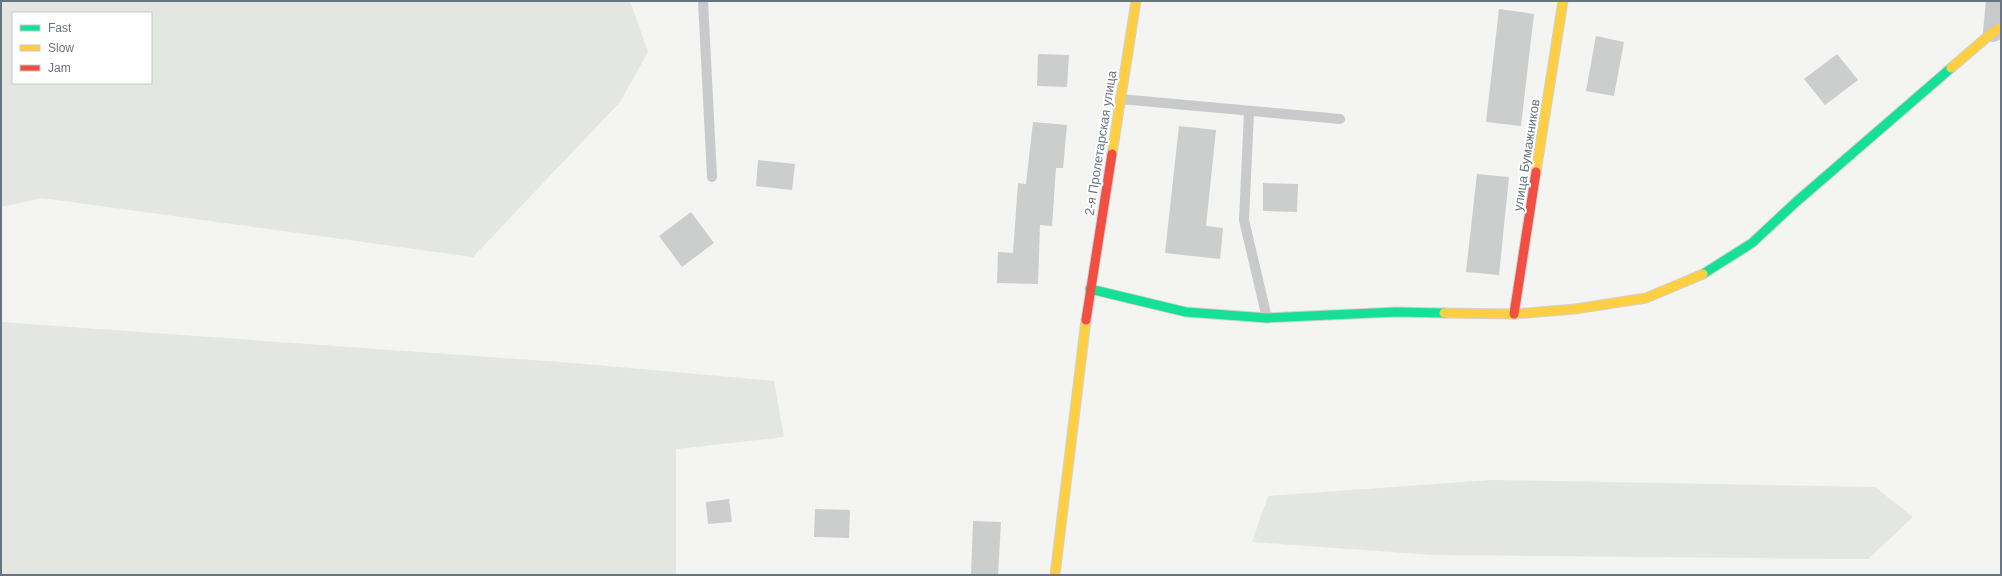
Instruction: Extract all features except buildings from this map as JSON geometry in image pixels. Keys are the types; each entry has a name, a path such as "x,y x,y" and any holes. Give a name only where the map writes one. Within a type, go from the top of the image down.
{"street":[{"name":"2-я Пролетарская улица","path":"1055,575 1090,289 1136,1"},
{"name":"улица Бумажников","path":"1514,314 1563,1"},
{"path":"1090,289 1186,312 1267,318 1396,312 1514,314 1575,309 1646,298 1705,273 1752,243 1796,202 1997,30 1996,1"}],"lane":[{"path":"703,1 712,177"},
{"path":"1120,100 1340,119"},
{"path":"1249,112 1244,220 1267,318"}],"shaded area":[{"path":"1,1 630,1 648,52 620,102 473,257 42,198 1,207"},
{"path":"1,322 573,363 774,381 784,437 676,449 676,575 1,575"},
{"path":"1492,480 1875,487 1913,517 1868,559 1433,555 1252,542 1268,496"}],"traffic: fast":[{"path":"1703,274 1752,243 1796,202 1951,68"},
{"path":"1090,289 1186,312 1267,318 1396,312 1444,313"}],"traffic: slow":[{"path":"1112,154 1136,1"},
{"path":"1536,172 1563,1"},
{"path":"1951,68 1993,32 2001,28"},
{"path":"1444,313 1514,314 1575,309 1646,298 1703,274"},
{"path":"1055,575 1086,320"}],"traffic: jam":[{"path":"1086,320 1112,154"},
{"path":"1514,314 1536,172"}]}
